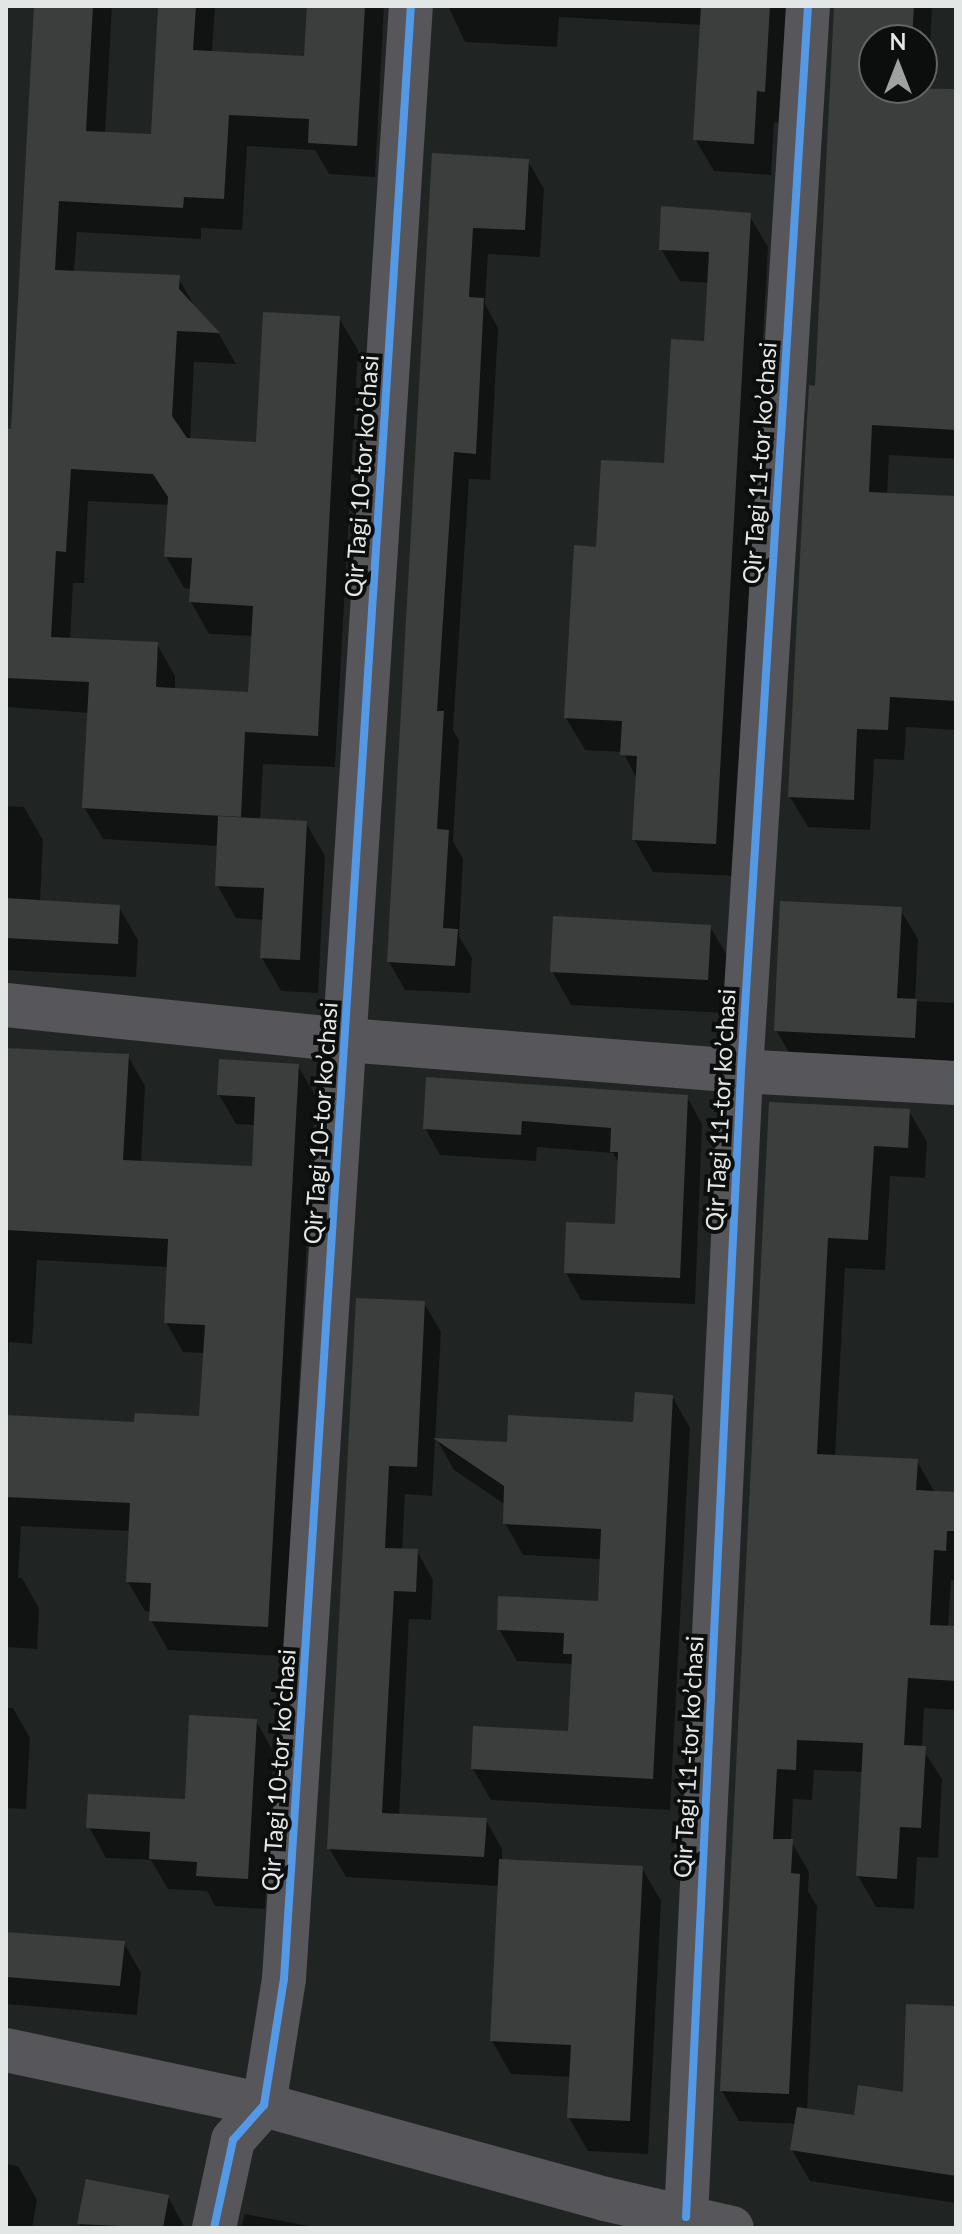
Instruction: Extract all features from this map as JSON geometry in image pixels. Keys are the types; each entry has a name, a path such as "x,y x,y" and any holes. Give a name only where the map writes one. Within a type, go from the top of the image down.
{"street":[{"name":"Qir Tagi 10-tor koʼchasi","path":"264,2105 284,1979 411,6"},
{"name":"Qir Tagi 11-tor koʼchasi","path":"686,2217 741,1071 808,6"},
{"path":"6,1005 346,1040 741,1071 956,1083"},
{"path":"6,2050 264,2105 603,2213 686,2217 732,2228"},
{"path":"214,2228 233,2140 264,2105"}],"building":[{"path":"34,6 93,6 86,131 151,134 158,6 196,6 193,50 304,56 307,6 365,6 357,146 308,143 309,119 229,115 224,199 184,197 183,208 59,201 55,270 180,275 179,289 220,333 177,331 172,416 187,438 256,442 263,312 340,316 318,736 245,732 241,817 82,808 89,682 6,678 6,428 11,429","holes":["71,469 153,474 168,497 164,557 192,558 189,602 253,606 248,692 156,687 158,642 51,637 56,551 66,552"]},
{"path":"701,6 770,6 765,92 757,91 754,144 693,140"},
{"path":"834,6 914,6 913,24 858,24 858,104 938,104 938,89 956,89 956,430 872,425 869,492 956,496 956,701 890,697 888,730 857,729 854,800 788,797 809,385 815,386"},
{"path":"432,153 529,159 525,230 473,228 469,297 484,298 476,454 454,452 437,711 444,711 437,829 449,830 443,928 458,929 455,966 387,962"},
{"path":"661,206 751,213 716,844 632,840 637,756 620,755 622,721 564,718 574,545 596,547 601,460 664,463 671,339 704,341 709,252 659,250"},
{"path":"218,816 307,821 300,960 260,958 264,888 215,886"},
{"path":"6,898 120,905 118,944 6,938"},
{"path":"780,901 902,907 897,998 917,999 915,1038 774,1031"},
{"path":"553,916 711,925 708,980 550,972"},
{"path":"6,1048 129,1054 123,1160 252,1166 255,1097 217,1095 219,1059 299,1064 268,1627 149,1621 151,1583 126,1582 130,1503 6,1497 6,1415 134,1422 135,1413 199,1416 205,1325 164,1323 168,1239 6,1230"},
{"path":"426,1077 688,1095 680,1278 564,1273 566,1222 615,1224 618,1152 610,1152 611,1128 522,1121 521,1135 423,1129"},
{"path":"769,1102 910,1109 908,1148 874,1146 868,1240 828,1238 817,1454 918,1459 916,1490 956,1492 956,1531 947,1531 946,1551 934,1550 930,1625 956,1626 956,1681 908,1678 904,1745 926,1746 921,1828 900,1827 897,1879 856,1876 863,1743 797,1740 796,1770 777,1769 773,1839 793,1839 791,1873 800,1874 789,2094 720,2091"},
{"path":"356,1298 425,1301 417,1467 389,1466 385,1548 418,1549 416,1592 394,1591 382,1813 487,1818 484,1857 327,1849"},
{"path":"635,1392 673,1395 653,1779 471,1769 473,1726 568,1731 572,1654 563,1654 564,1633 497,1630 498,1596 598,1601 601,1529 503,1524 504,1486 433,1438 507,1442 508,1415 633,1422"},
{"path":"189,1715 257,1719 248,1879 196,1876 197,1862 149,1859 150,1832 86,1828 88,1794 185,1799"},
{"path":"499,1859 643,1866 630,2121 567,2118 571,2045 490,2041"},
{"path":"6,1932 125,1941 120,1986 6,1977"},
{"path":"906,2004 956,2006 956,2176 790,2150 797,2107 854,2115 858,2085 903,2092"},
{"path":"86,2179 169,2195 163,2228 77,2224"}],"cycle path":[{"path":"214,2228 233,2140 264,2105 284,1979 411,6"},
{"path":"686,2217 741,1071 808,6"}]}
